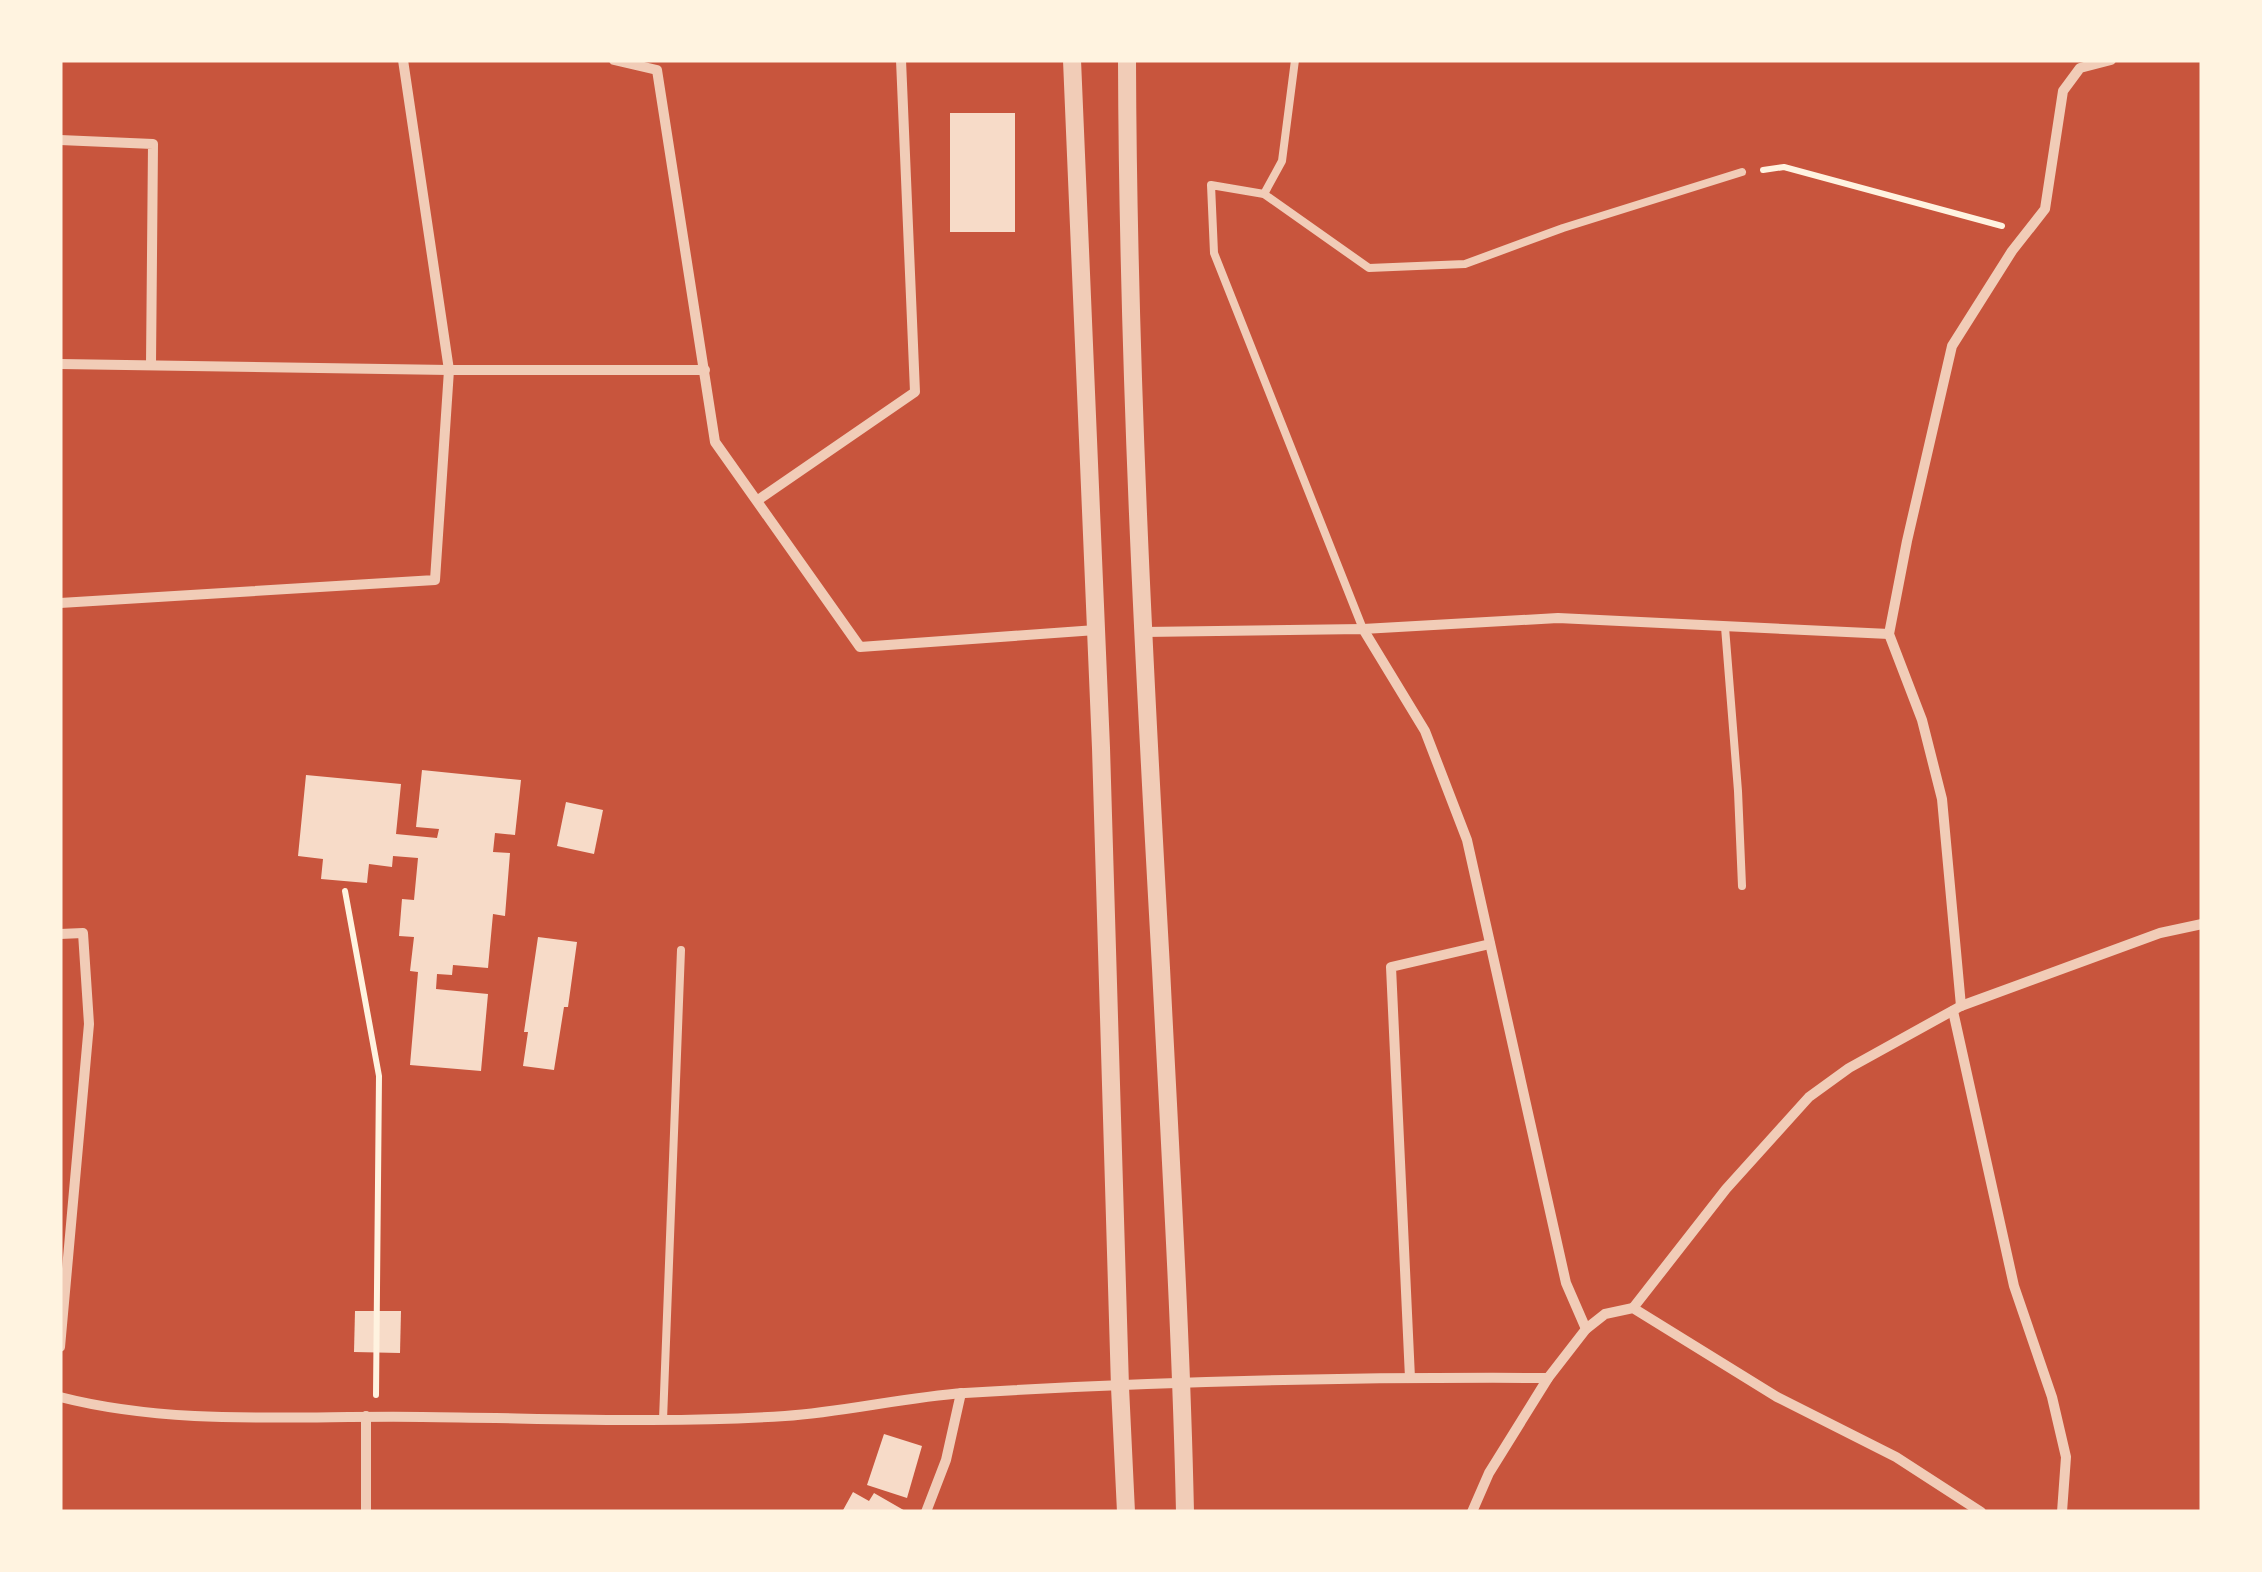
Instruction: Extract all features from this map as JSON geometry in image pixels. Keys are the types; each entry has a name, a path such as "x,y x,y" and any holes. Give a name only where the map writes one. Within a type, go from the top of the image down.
{"street":[{"path":"60,603 435,580 449,370 403,60"},
{"path":"614,60 657,70 715,442 860,647 1096,630"},
{"path":"758,500 916,392 902,60"},
{"path":"1072,60 1126,1512"},
{"path":"1127,60 1128,242 1185,1512"},
{"path":"2062,1512 2066,1457 2052,1397 2014,1286 1957,1008 1942,798 1922,720 1890,634 1952,346 2012,251 2045,209 2063,91 2080,68 2110,60"},
{"path":"60,140 153,144 151,365"},
{"path":"60,364 705,370"},
{"path":"1144,632 1364,629 1558,618 1890,634"},
{"path":"1364,629 1424,731 1468,840 1566,1283 1586,1329"},
{"path":"1472,1512 1488,1473 1548,1378 1586,1329 1605,1314 1633,1308 1726,1190 1809,1097 1849,1068 1957,1008 2160,933 2202,924"},
{"path":"60,934 84,933 89,1024 60,1346"},
{"path":"1410,1378 1392,967 1490,944"},
{"path":"1633,1308 1778,1397 1896,1458 1982,1512"},
{"path":"60,1397 100,1407 216,1417 663,1420 787,1416 961,1394 1120,1386 1548,1378"},
{"path":"926,1512 946,1460 961,1394"},
{"path":"366,1512 371,1416"}],"lane":[{"path":"1264,194 1282,162 1295,60"},
{"path":"1364,629 1214,254 1211,186 1264,194 1370,268 1408,267 1465,264 1562,228 1742,172"},
{"path":"1725,627 1742,886"},
{"path":"663,1420 681,950"}],"path":[{"path":"1742,172 1784,167 2026,233"},
{"path":"344,891 379,1076 371,1416"}],"building":[{"path":"950,113 1015,113 1015,232 950,232"},
{"path":"422,770 521,780 515,835 495,833 493,852 510,853 505,916 493,914 488,968 453,965 452,975 437,974 436,989 488,994 481,1071 410,1065 418,972 410,971 414,937 399,936 402,899 414,900 418,858 393,856 392,867 369,864 367,883 321,879 323,859 298,856 306,775 401,784 396,834 437,838 439,829 416,827"},
{"path":"566,802 603,810 594,854 557,846"},
{"path":"538,937 577,942 554,1070 523,1066"},
{"path":"355,1311 401,1311 400,1353 354,1352"},
{"path":"884,1434 922,1446 907,1498 867,1485"},
{"path":"853,1492 869,1501 874,1493 907,1512 842,1512"}]}
